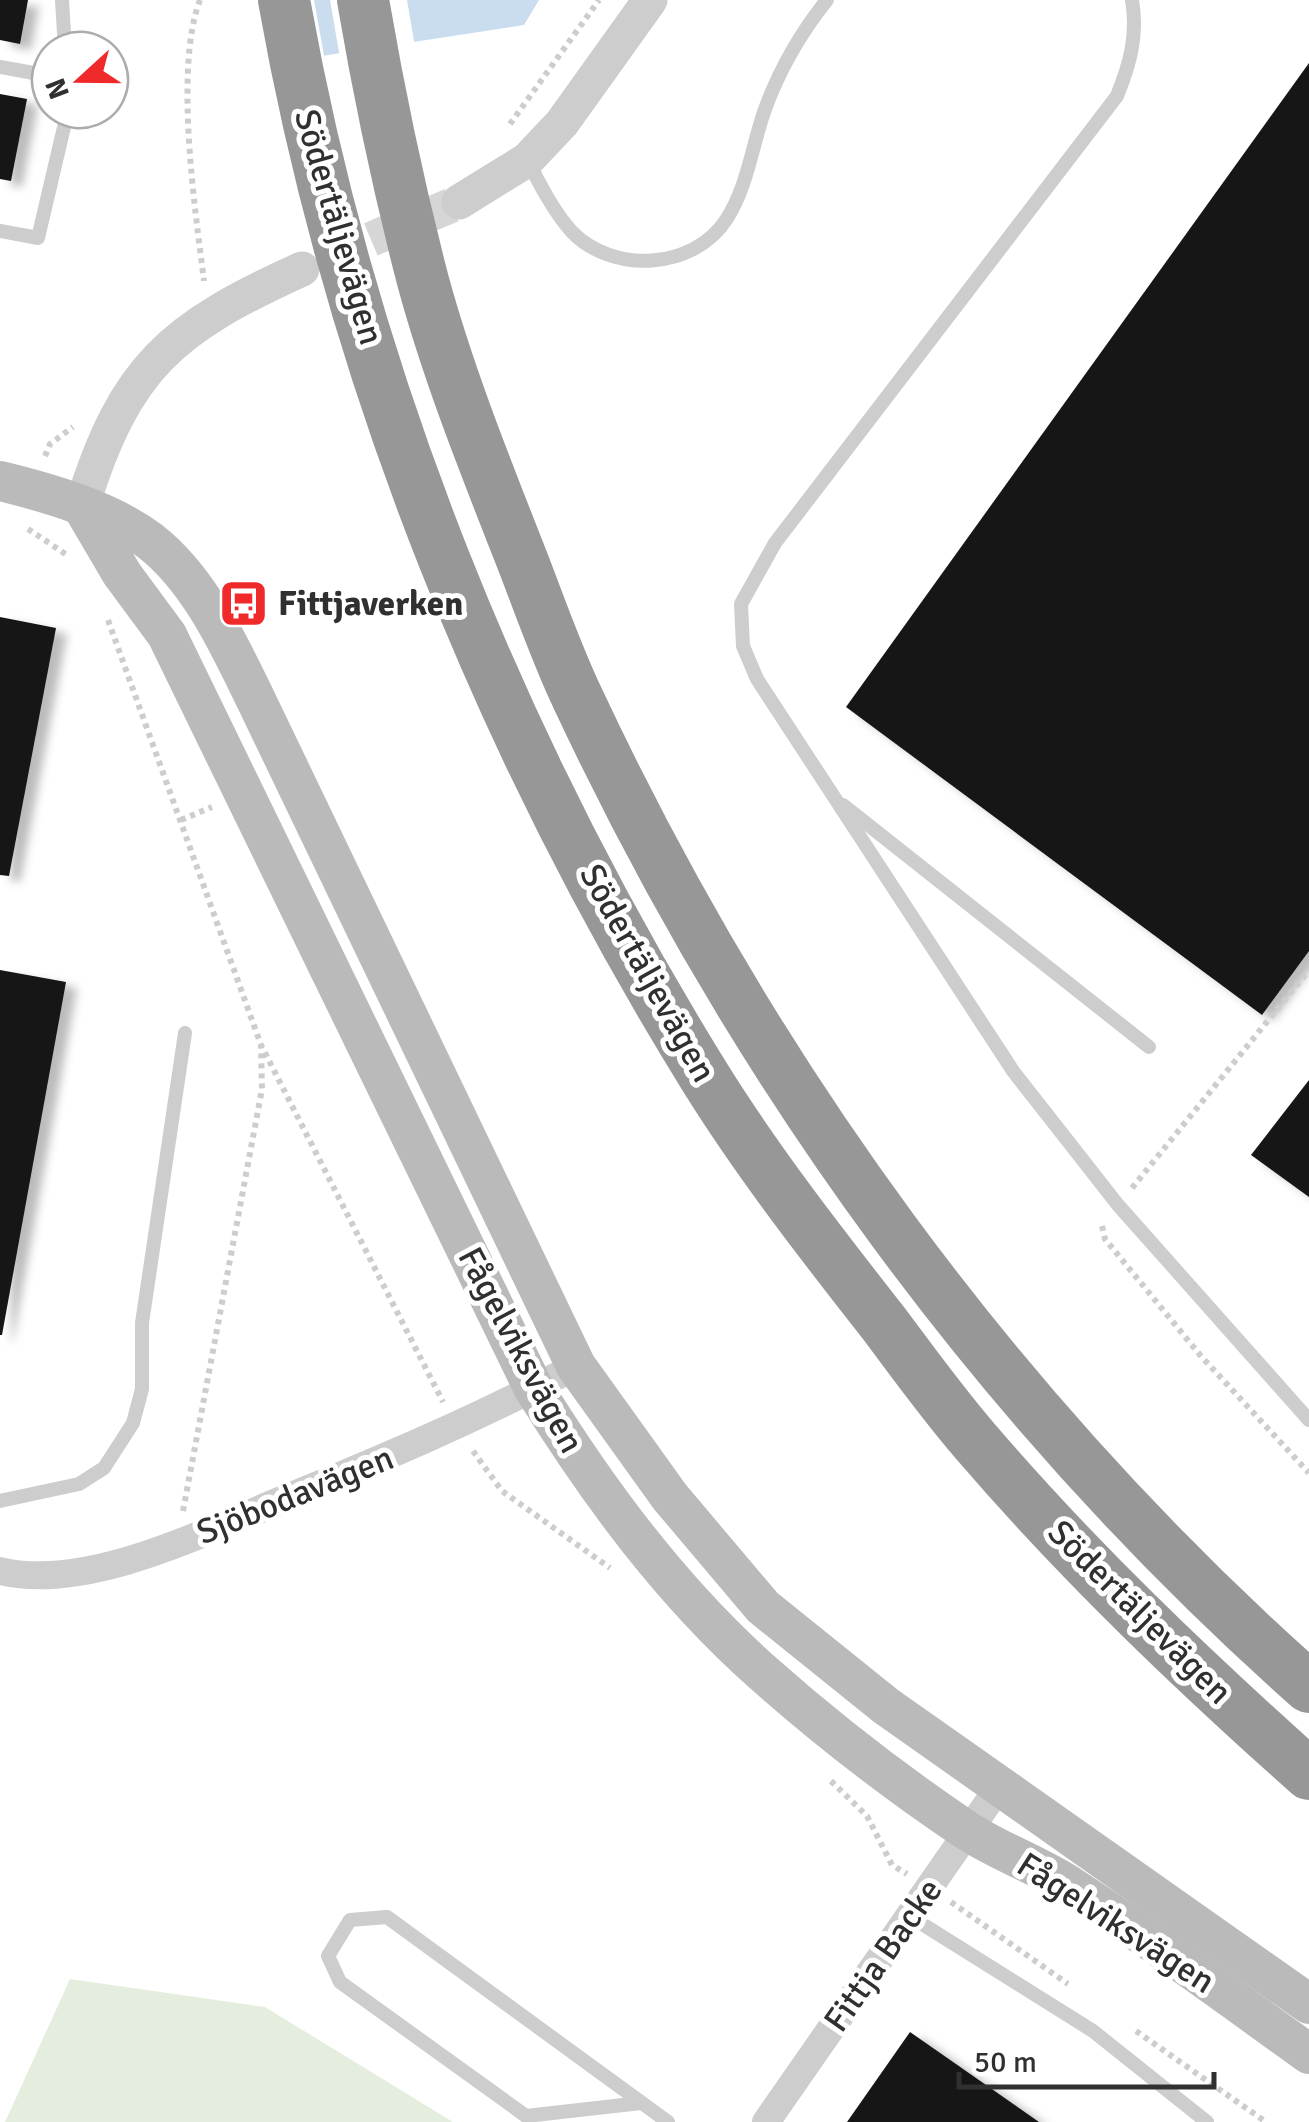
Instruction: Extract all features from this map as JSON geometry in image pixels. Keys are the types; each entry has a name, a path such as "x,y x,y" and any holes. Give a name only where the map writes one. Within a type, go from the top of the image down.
{"highway":[{"name":"Södertäljevägen","path":"284,0 300,88 357,301 417,486 505,701 607,905 707,1082 833,1258 974,1440 1160,1641 1309,1774"},
{"name":"Södertäljevägen","path":"363,0 424,284 486,470 576,695 664,870 768,1050 883,1220 1021,1394 1098,1479 1201,1591 1309,1686"}],"main road":[{"name":"Fågelviksvägen","path":"0,481 82,506 150,541 212,616 576,1366 670,1497 763,1607 886,1706 1309,2004"},
{"name":"Fågelviksvägen","path":"82,506 122,574 166,635 534,1388 576,1456 690,1601 762,1672 968,1831 1069,1885 1309,2054"}],"street":[{"path":"460,202 527,160 562,123 650,0"},
{"path":"82,506 96,460 121,410 142,375 167,347 227,303 302,269"},
{"name":"Sjöbodavägen","path":"0,1571 24,1577 94,1568 172,1545 457,1429 576,1366"},
{"name":"Fittja Backe","path":"766,2122 999,1786"}],"lane":[{"path":"62,0 64,30"},
{"path":"527,160 572,232 594,249 636,261 662,260 694,250 724,224 737,200 780,71 827,0"},
{"path":"1132,0 1136,23 1131,62 1117,96 775,543 742,604 743,646 758,680 830,795 1013,1071 1118,1205 1309,1420"},
{"path":"0,66 30,72"},
{"path":"0,231 38,238 63,130"},
{"path":"830,795 1150,1047"},
{"path":"0,1501 79,1484 104,1468 133,1423 142,1389 142,1323 184,1033"},
{"path":"641,2102 526,2116 340,1982 328,1956 350,1920 387,1917 641,2102 668,2122"},
{"path":"911,1917 1093,2031 1207,2122"}],"path":[{"path":"200,0 192,51 190,118 204,281"},
{"path":"505,131 599,0"},
{"path":"181,820 219,804 214,792"},
{"path":"1309,970 1102,1225 1105,1239 1200,1355 1309,1472"},
{"path":"172,1545 190,1486 262,1089 261,1044"}],"green space":[{"path":"70,1979 265,2007 453,2122 5,2122"}],"water":[{"path":"245,0 539,0 524,25 256,66"}],"pier":[{"path":"240,0 314,0 325,61 252,70"},
{"path":"330,0 407,0 415,47 340,58"}],"building":[{"path":"0,0 28,0 20,44 0,40"},
{"path":"1309,63 1309,951 1262,1015 846,707"},
{"path":"0,94 27,99 11,181 0,179"},
{"path":"0,617 56,628 9,876 0,875"},
{"path":"0,970 66,982 2,1335 0,1335"},
{"path":"1309,1080 1309,1197 1251,1155"},
{"path":"910,2032 1039,2122 847,2122"}],"tunnel":[{"path":"322,260 459,202"}],"place":[{"name":"Fittjaverken","path":"243,603"}]}
